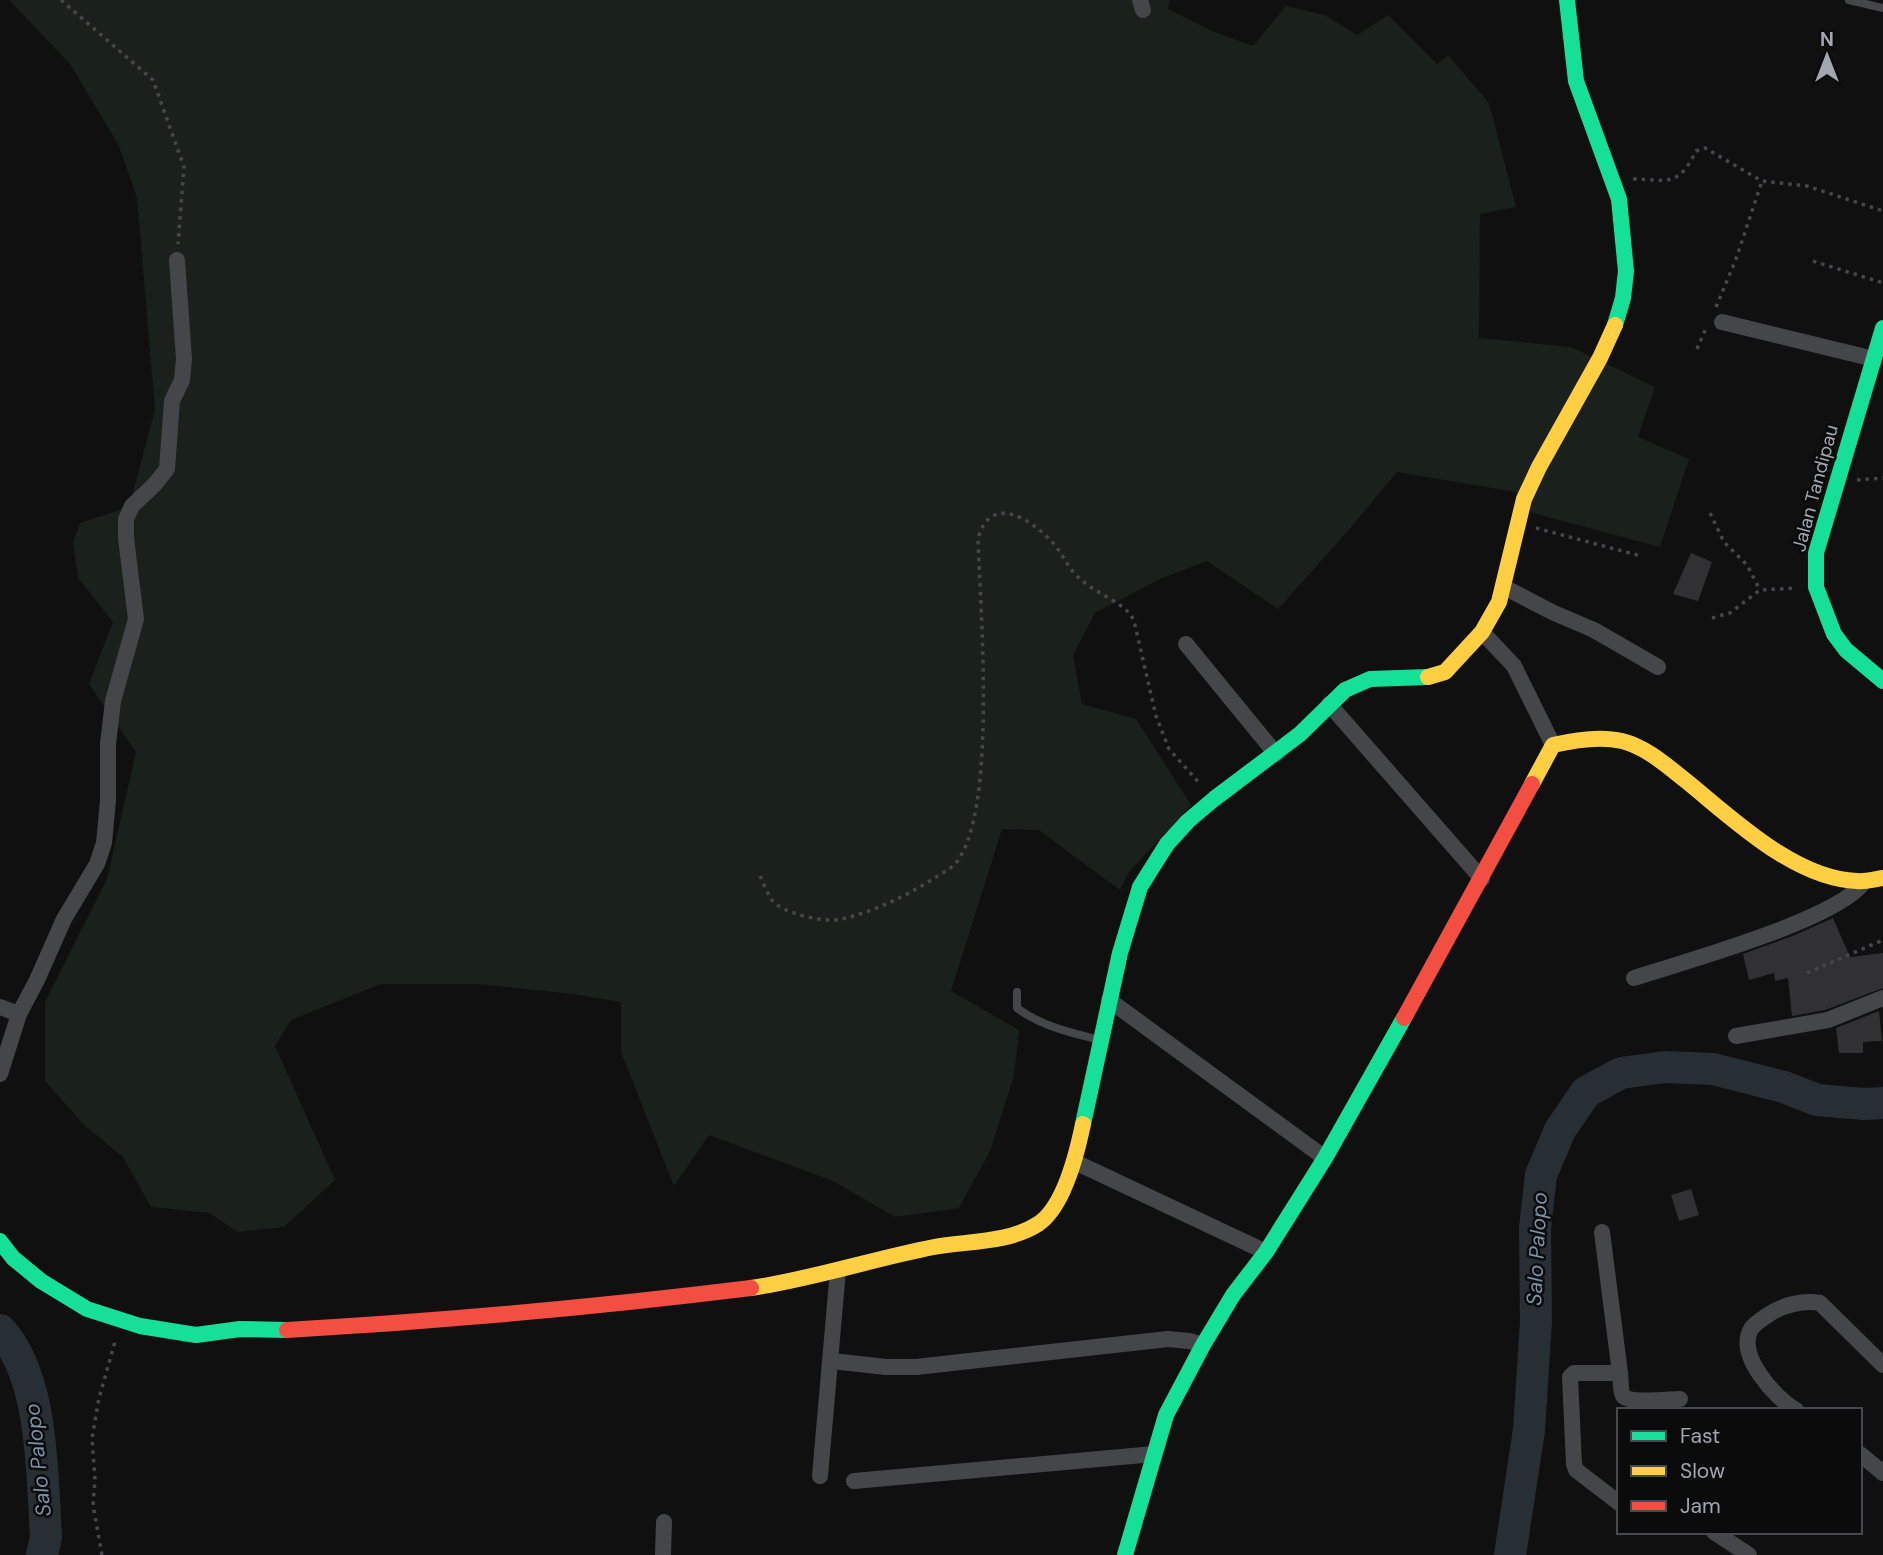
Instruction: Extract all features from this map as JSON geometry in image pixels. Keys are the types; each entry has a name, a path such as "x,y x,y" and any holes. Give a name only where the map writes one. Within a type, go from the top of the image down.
{"street":[{"path":"0,1241 13,1258 41,1281 87,1309 157,1330 192,1335 240,1329 271,1331 422,1322 618,1304 748,1288 786,1283 933,1247 1013,1235 1034,1228 1057,1202 1075,1162 1109,1000 1135,904 1147,874 1178,831 1214,799 1300,734 1345,690 1370,679 1441,674 1482,632 1492,616 1504,587 1524,499 1600,358 1623,298 1625,244 1619,199 1576,81 1567,0"},
{"path":"0,1074 19,1014 64,919 97,864 104,843 108,800 108,744 113,701 136,614 125,538 126,519 132,506 154,485 166,468 172,401 182,380 184,359 177,260"},
{"path":"1714,319 1874,359"},
{"name":"Jalan Tandipau","path":"1883,328 1816,554 1816,587 1834,634 1846,650 1876,667 1883,681"},
{"path":"1504,587 1594,630 1658,667"},
{"path":"1482,632 1514,666 1553,746"},
{"path":"1186,643 1276,754"},
{"path":"1329,704 1482,879"},
{"path":"1553,746 1574,742 1622,741 1650,754 1796,863 1842,880 1863,883 1883,878"},
{"path":"1125,1555 1166,1415 1203,1345 1233,1295 1266,1252 1325,1158 1482,879 1553,746"},
{"path":"1634,978 1772,933 1846,898 1863,883"},
{"path":"1736,1036 1828,1020 1883,998"},
{"path":"1109,1000 1325,1158"},
{"path":"0,1007 19,1014"},
{"path":"1075,1162 1266,1252"},
{"path":"1602,1232 1622,1394 1626,1399 1634,1401 1680,1399"},
{"path":"820,1476 838,1270"},
{"path":"1786,1407 1752,1362 1748,1348 1749,1334 1754,1326 1782,1306 1820,1303 1883,1365"},
{"path":"832,1362 916,1367 1168,1339 1203,1345"},
{"path":"1617,1501 1575,1469 1569,1380 1574,1373 1620,1373"},
{"path":"854,1481 1154,1454"},
{"path":"1862,1456 1883,1472"},
{"path":"663,1555 664,1522"},
{"path":"1717,1534 1749,1555"}],"lane":[{"path":"1849,0 1869,2 1883,8"},
{"path":"1017,992 1017,1008 1026,1015 1066,1031 1100,1040"}],"path":[{"path":"61,0 153,80 184,167 177,260"},
{"path":"1613,179 1676,178 1687,170 1696,151 1705,148 1762,181 1807,186 1883,211"},
{"path":"1697,349 1714,319 1762,181"},
{"path":"1813,261 1883,283"},
{"path":"760,876 776,904 802,915 834,921 887,905 949,869 962,853 972,829 980,780 984,709 978,539 990,516 1001,512 1030,523 1053,542 1079,578 1130,615 1134,621 1156,716 1170,749 1214,799"},
{"path":"1710,513 1724,542 1748,565 1760,590"},
{"path":"1517,523 1582,538 1641,556"},
{"path":"1712,618 1730,612 1760,590 1816,587"},
{"path":"1807,973 1883,940"},
{"path":"102,1555 93,1508 95,1480 92,1438 99,1398 121,1320"}],"shaded area":[{"path":"9,0 1170,0 1168,9 1212,31 1253,46 1286,6 1325,15 1357,35 1388,15 1437,64 1448,55 1489,103 1516,207 1480,214 1479,338 1571,347 1655,387 1638,437 1689,459 1660,547 1533,513 1516,492 1397,472 1278,609 1207,561 1160,579 1095,613 1073,655 1082,704 1136,719 1191,805 1128,873 1120,890 1039,830 1002,829 951,991 1019,1030 1014,1076 990,1151 959,1208 895,1217 833,1181 709,1135 674,1186 621,1052 621,1002 478,984 381,984 291,1020 275,1046 335,1180 284,1227 238,1232 209,1213 151,1207 123,1157 84,1125 45,1081 45,1002 107,879 136,752 89,684 113,622 78,578 73,542 80,523 129,507 155,410 137,198 119,146 70,64"}],"building":[{"path":"1691,553 1712,562 1698,601 1673,594"},
{"path":"1833,918 1850,957 1883,953 1883,988 1825,1010 1792,1016 1788,978 1775,981 1774,973 1749,980 1743,954"},
{"path":"1879,1011 1882,1041 1863,1042 1863,1053 1839,1053 1836,1028"},
{"path":"1691,1189 1699,1215 1679,1221 1671,1195"}],"waterway":[{"name":"Salo Palopo","path":"1510,1555 1529,1430 1536,1321 1535,1228 1541,1175 1560,1130 1586,1092 1621,1073 1665,1067 1713,1069 1784,1087 1817,1100 1883,1103"},
{"name":"Salo Palopo","path":"0,1330 14,1350 33,1400 41,1457 46,1537 42,1555"}],"traffic: fast":[{"path":"1567,0 1576,81 1619,199 1626,271 1623,298 1615,325"},
{"path":"1883,328 1816,553 1816,587 1834,634 1846,650 1883,681"},
{"path":"1083,1124 1120,953 1140,887 1167,844 1214,799 1300,734 1345,690 1370,679 1428,677"},
{"path":"1125,1555 1166,1415 1203,1345 1233,1295 1266,1252 1325,1158 1404,1018"},
{"path":"0,1241 13,1258 41,1281 87,1309 140,1326 196,1335 240,1329 287,1330"}],"traffic: slow":[{"path":"1428,677 1445,672 1482,632 1499,602 1524,499 1615,325"},
{"path":"1532,784 1553,745 1588,739 1622,741 1655,757 1743,828 1787,858 1833,878 1860,881 1883,878"},
{"path":"751,1288 911,1252 1001,1238 1027,1230 1047,1216 1062,1193 1083,1124"}],"traffic: jam":[{"path":"1404,1018 1532,784"},
{"path":"287,1330 519,1313 751,1288"}]}
